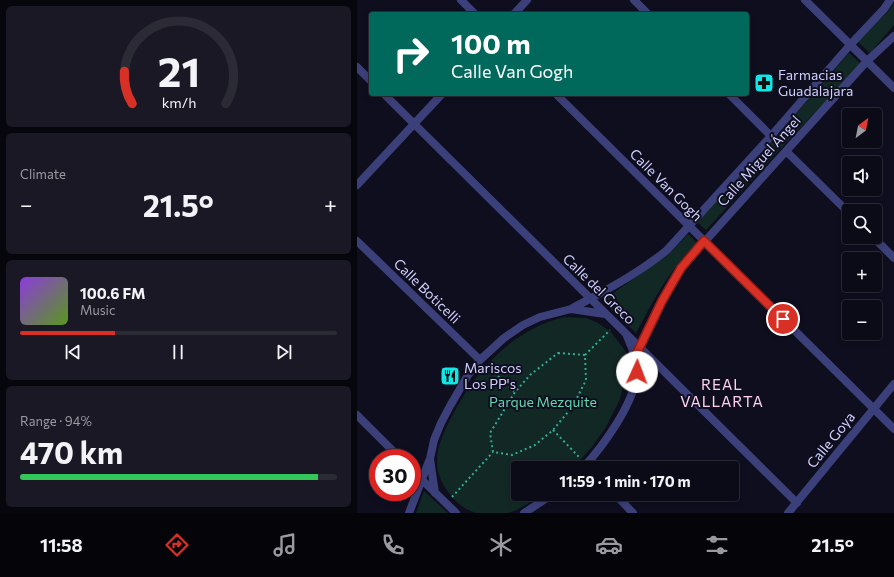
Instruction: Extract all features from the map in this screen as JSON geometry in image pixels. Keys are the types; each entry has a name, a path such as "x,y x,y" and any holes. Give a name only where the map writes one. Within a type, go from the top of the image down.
{"street":[{"path":"461,0 473,12"},
{"path":"516,12 527,0"},
{"path":"634,0 646,12"},
{"path":"805,0 894,88"},
{"name":"Calle Miguel Ángel","path":"409,513 423,481 434,440 441,423 459,390 480,360 493,347 523,325 540,317 571,310 616,285 655,260 667,250 771,136 850,45 884,9 890,0"},
{"name":"Calle Miguel Ángel","path":"635,357 641,348 662,301 681,268 867,62 894,36"},
{"path":"357,67 369,79"},
{"name":"Calle del Greco","path":"386,96 797,503"},
{"path":"357,185 440,96"},
{"name":"Calle Van Gogh","path":"558,96 894,429"},
{"path":"731,96 771,136"},
{"path":"786,151 842,206"},
{"name":"Calle Boticelli","path":"357,241 480,360"},
{"path":"880,244 894,258"},
{"name":"Calle Miguel Ángel","path":"571,310 605,314"},
{"path":"590,461 616,425 633,391 637,372 635,357 625,333"},
{"name":"Calle Goya","path":"788,513 894,384"},
{"path":"357,415 391,449"},
{"name":"Calle Miguel Ángel","path":"430,459 435,493"},
{"path":"423,481 456,513"},
{"path":"524,513 542,501"},
{"path":"622,501 633,513"}],"path":[{"path":"493,452 512,455 535,445 553,430 573,406 586,380 585,355 615,323"},
{"path":"493,452 490,433 515,392 530,374 558,353 585,355"},
{"path":"480,360 515,392"},
{"path":"553,430 581,461"},
{"path":"446,504 493,452"}],"green space":[{"path":"894,3 894,25 870,53 857,41 887,13"},
{"path":"849,53 861,64 706,230 697,222 774,139"},
{"path":"688,234 697,243 670,274 636,333 602,301 669,254"},
{"name":"Parque Mezquite","path":"564,317 586,318 598,323 611,332 626,352 627,370 620,399 606,427 592,447 579,461 511,461 511,501 531,501 507,513 477,513 469,510 455,500 444,486 440,477 437,455 442,438 462,399 484,368 497,354 512,342 528,331 545,323"},
{"path":"424,491 448,513 416,513"}],"place":[{"name":"Farmacias Guadalajara","path":"764,83"},
{"name":"Mariscos Los PP's","path":"450,376"}],"district":[{"name":"REAL VALLARTA","path":"722,394"}],"route":[{"path":"637,372 635,357 641,348 662,301 681,268 704,241 783,319"}]}
